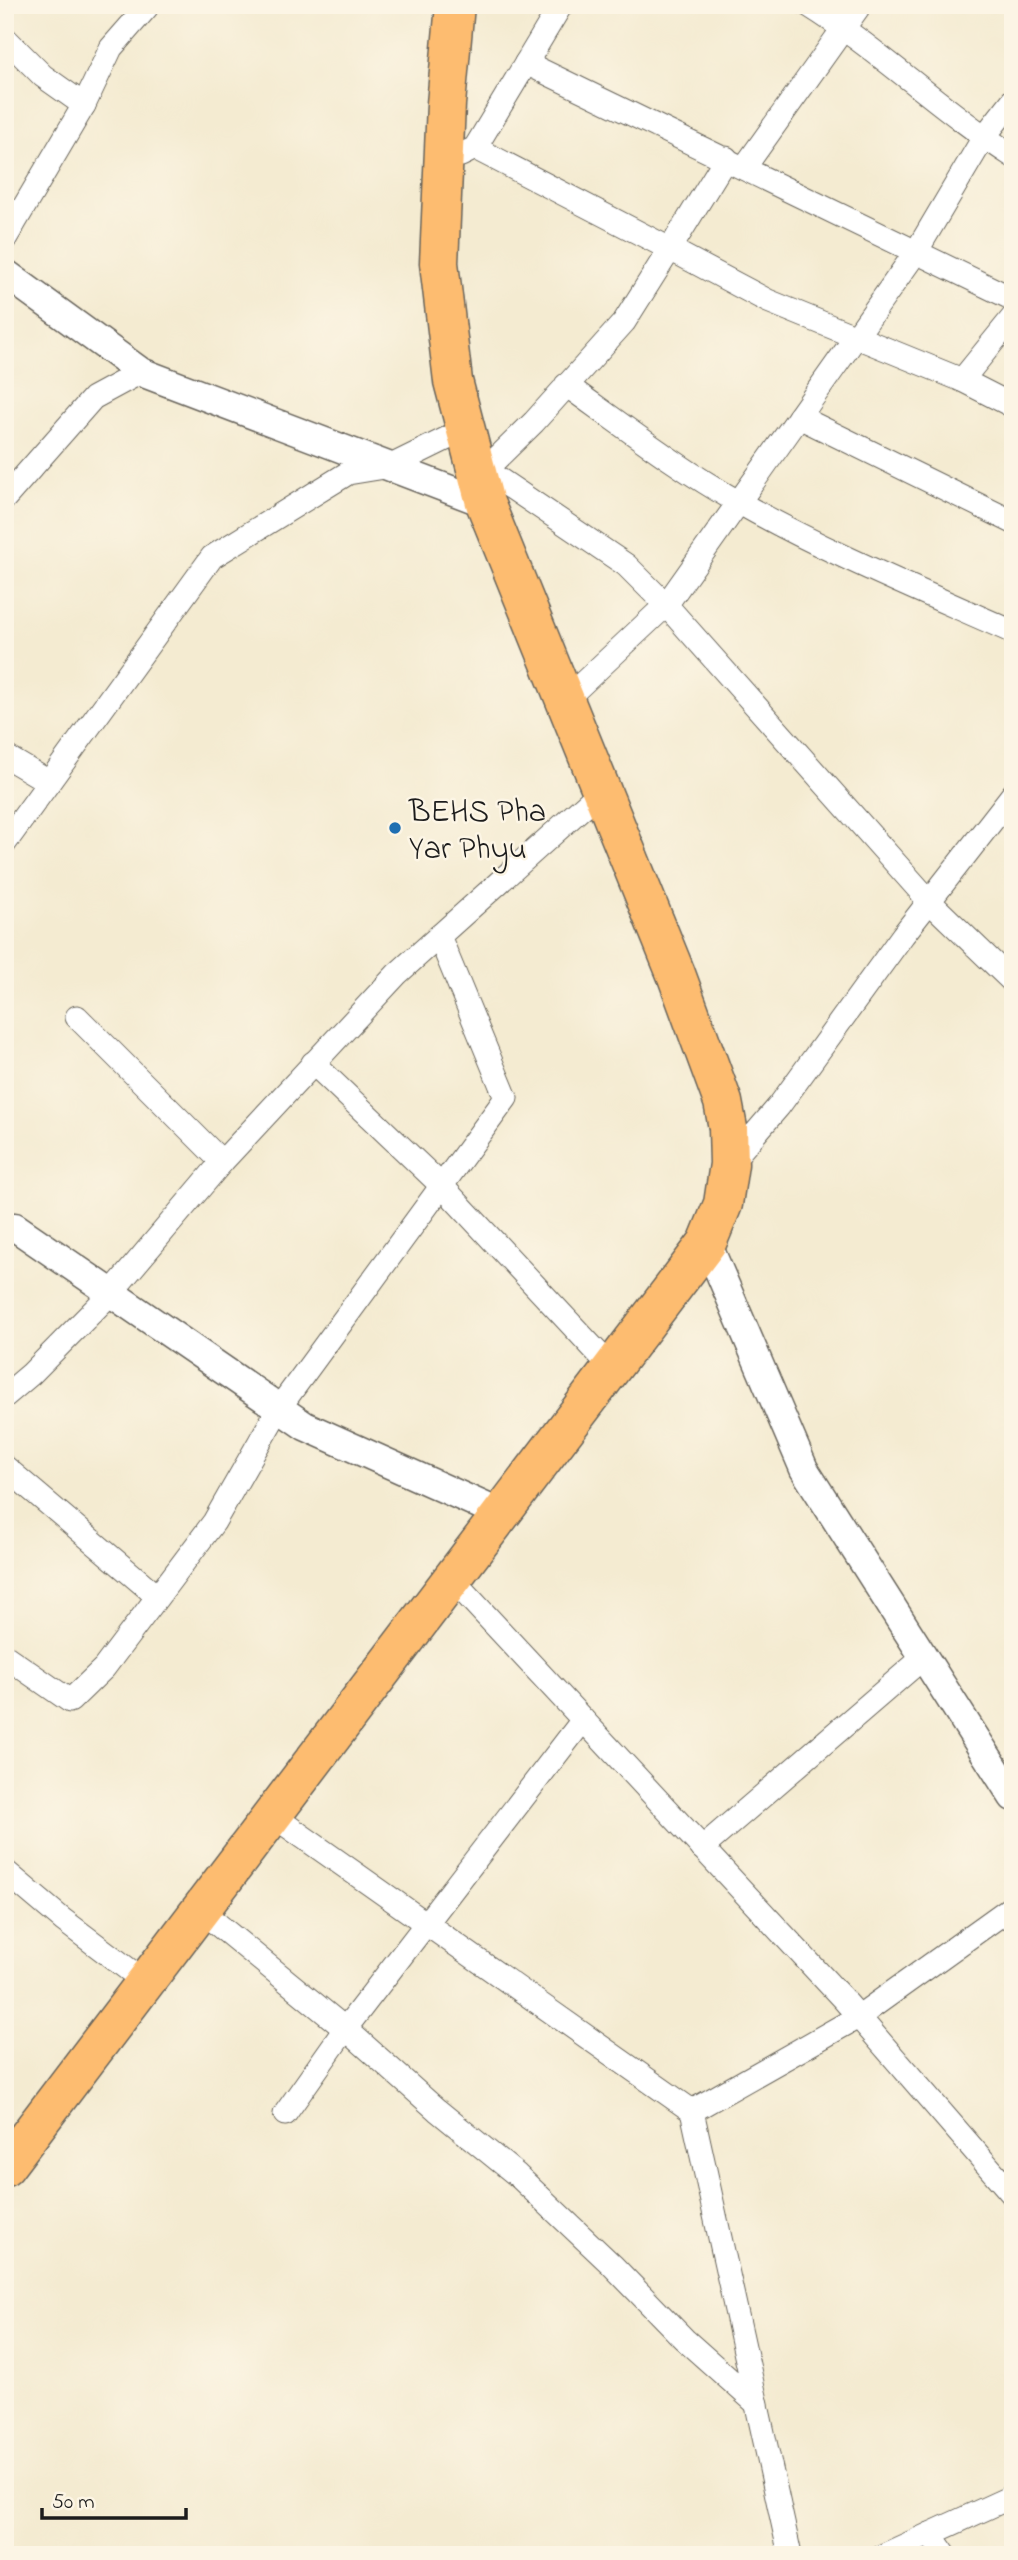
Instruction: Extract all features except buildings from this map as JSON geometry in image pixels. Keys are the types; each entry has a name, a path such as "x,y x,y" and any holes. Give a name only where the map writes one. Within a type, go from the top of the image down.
{"highway":[{"path":"5,2167 707,1243 723,1204 729,1164 728,1128 723,1102 676,974 565,700 478,466 453,381 439,263 459,155 455,5"}],"street":[{"path":"561,5 527,63 459,155 670,248 768,300 962,380 1013,406"},
{"path":"808,5 843,27 984,137 1013,156"},
{"path":"5,273 141,372 391,466 478,466 534,422 624,322 670,248 860,5"},
{"path":"5,239 84,105 111,48 147,7"},
{"path":"5,38 43,76 84,105"},
{"path":"527,63 1013,299"},
{"path":"565,700 666,605 916,252 984,137 1013,100"},
{"path":"962,380 1013,317"},
{"path":"5,498 93,398 141,372"},
{"path":"566,385 738,502 856,561 1013,632"},
{"path":"799,417 1013,522"},
{"path":"5,843 212,557 348,473 391,466 478,466 626,565 666,605 930,902 1013,982"},
{"path":"5,755 49,782"},
{"path":"5,1396 31,1374 111,1293 222,1162 397,974 602,790"},
{"path":"729,1164 779,1106 903,935 1012,797"},
{"path":"5,1656 69,1701 104,1668 214,1522 279,1408 506,1098 439,936"},
{"path":"77,1017 222,1162"},
{"path":"313,1063 442,1186 612,1368"},
{"path":"5,1228 16,1227 305,1426 501,1514"},
{"path":"707,1243 804,1469 1013,1797"},
{"path":"5,1467 157,1596"},
{"path":"452,1579 858,2017 1013,2195"},
{"path":"702,1848 924,1657"},
{"path":"285,2114 345,2029 583,1720"},
{"path":"272,1815 692,2111 790,2555"},
{"path":"5,1871 63,1920 145,1982"},
{"path":"692,2111 858,2017 1013,1906"},
{"path":"200,1910 517,2175 684,2339 757,2404"},
{"path":"884,2555 1013,2496"},
{"path":"930,2533 945,2555"}],"place":[{"name":"BEHS Pha Yar Phyu","path":"395,828"}]}
